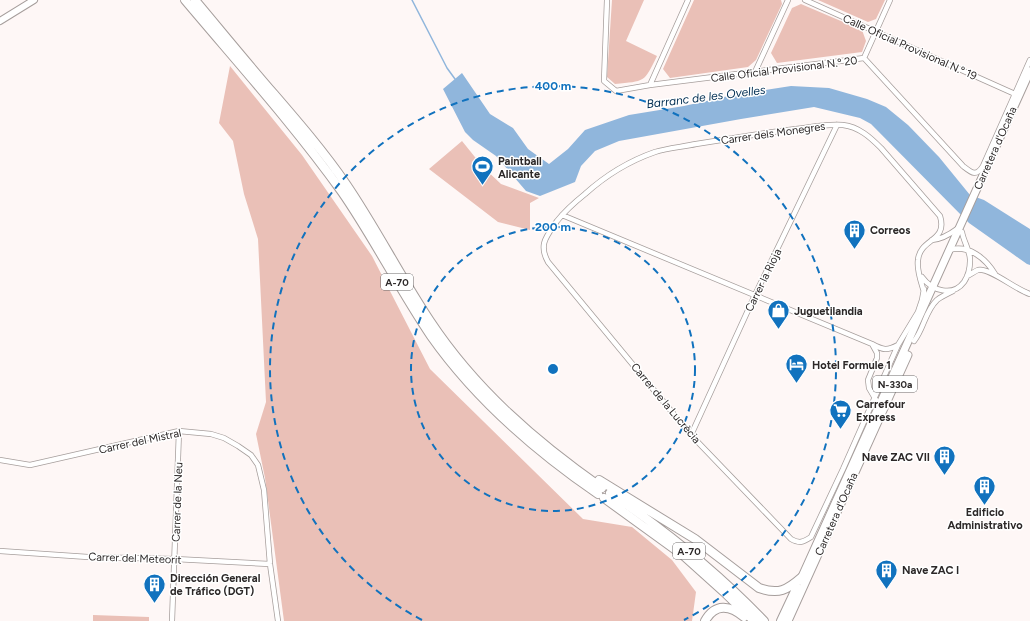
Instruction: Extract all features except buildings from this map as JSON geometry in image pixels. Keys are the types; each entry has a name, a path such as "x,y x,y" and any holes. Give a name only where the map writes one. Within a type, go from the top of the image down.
{"highway":[{"name":"A-70","path":"185,0 226,42 305,131 340,177 376,231 430,321 474,378 506,411 547,448 684,556 754,621"},
{"name":"A-70","path":"195,0 334,182 362,223 420,320 461,375 517,432 549,459 647,519 695,555 764,621"},
{"path":"506,411 575,464 695,539 759,588 772,592 780,591 787,589 802,577"},
{"path":"782,621 797,587"},
{"path":"705,621 712,612 724,607 734,610 748,621"}],"main road":[{"name":"Carretera d'Ocaña","path":"797,587 847,479 920,311 934,288 962,229 1030,71"},
{"name":"Carretera d'Ocaña","path":"977,193 1030,78"},
{"name":"Carretera d'Ocaña","path":"788,621 914,341 934,288"}],"street":[{"path":"0,21 34,0"},
{"name":"Calle Oficial Provisional N.º 20","path":"606,0 604,81 616,92 650,85 864,58 963,166 975,173"},
{"path":"650,85 688,0"},
{"path":"755,72 788,0"},
{"name":"Calle Oficial Provisional N.º 19","path":"805,0 1015,94"},
{"path":"864,58 890,0"},
{"name":"Carretera d'Ocaña","path":"975,173 979,172 983,166 1030,60"},
{"name":"Carrer dels Monegres","path":"543,249 544,242 562,215 595,185 631,162 655,152 765,133 825,125 843,125 859,130 871,138 940,216 942,228 940,233 923,248 918,260 919,273"},
{"name":"Carrer la Rioja","path":"690,434 755,295 837,126"},
{"path":"562,215 882,349 890,349 898,345"},
{"path":"932,240 941,239 962,229 970,259 967,276"},
{"name":"Carrer de la Lucrècia","path":"543,249 548,262 690,434 791,539 798,543 803,542"},
{"path":"952,249 979,254 995,274"},
{"path":"967,276 979,270 987,271 995,274 1012,286 1030,294"},
{"path":"919,273 925,282 934,288 948,290 955,289"},
{"path":"919,273 927,301"},
{"name":"Carretera d'Ocaña","path":"914,341 929,310 935,302 964,283 967,276"},
{"name":"Carretera d'Ocaña","path":"803,542 811,537 835,488 898,345 920,311 924,289"},
{"path":"872,344 877,353 877,358 868,380 869,388 878,409"},
{"name":"Carrer del Mistral","path":"0,460 30,465 179,431 211,434 224,438 251,455 258,465 264,490 270,564 278,621"},
{"name":"Carrer de la Neu","path":"172,621 179,431"},
{"name":"Carretera d'Ocaña","path":"849,456 868,431"},
{"name":"Carretera d'Ocaña","path":"835,488 847,479 843,469"},
{"name":"Carrer del Meteorit","path":"0,551 88,557 175,559 270,564"}],"shaded area":[{"path":"612,0 644,0 626,41 657,56 646,76 638,81 615,84 607,77"},
{"path":"694,0 781,0 782,4 756,60 748,67 670,78 663,69"},
{"path":"818,0 885,0 876,19 868,22"},
{"path":"801,4 862,30 866,41 862,52 777,63 771,53 792,8"},
{"path":"230,66 302,155 372,256 430,369 583,519 632,527 672,560 696,592 692,621 284,621 265,478 256,434 266,402 258,239 244,194 233,141 219,123"},
{"name":"Paintball Alicante","path":"462,141 483,167 501,184 539,198 530,203 530,230 498,222 429,169"},
{"path":"93,615 149,617 149,621 93,621"}],"water":[{"path":"462,73 490,114 513,128 528,149 549,164 568,149 585,130 629,115 684,106 733,95 791,86 829,88 867,99 886,107 908,125 939,157 970,195 984,200 1030,229 1030,265 969,223 871,124 860,118 814,107 619,141 595,151 581,166 575,182 540,196 526,191 496,156 473,140 465,132 443,89"}],"waterway":[{"name":"Barranc de les Ovelles","path":"412,0 447,68 455,79"}],"place":[{"name":"Paintball Alicante","path":"482,186"},
{"name":"Correos","path":"854,250"},
{"name":"Juguetilandia","path":"779,330"},
{"name":"Hotel Formule 1","path":"796,384"},
{"name":"Carrefour Express","path":"840,430"},
{"name":"Nave ZAC VII","path":"945,476"},
{"name":"Edificio Administrativo","path":"985,506"},
{"name":"Nave ZAC I","path":"887,590"},
{"name":"Dirección General de Tráfico (DGT)","path":"155,604"}]}
